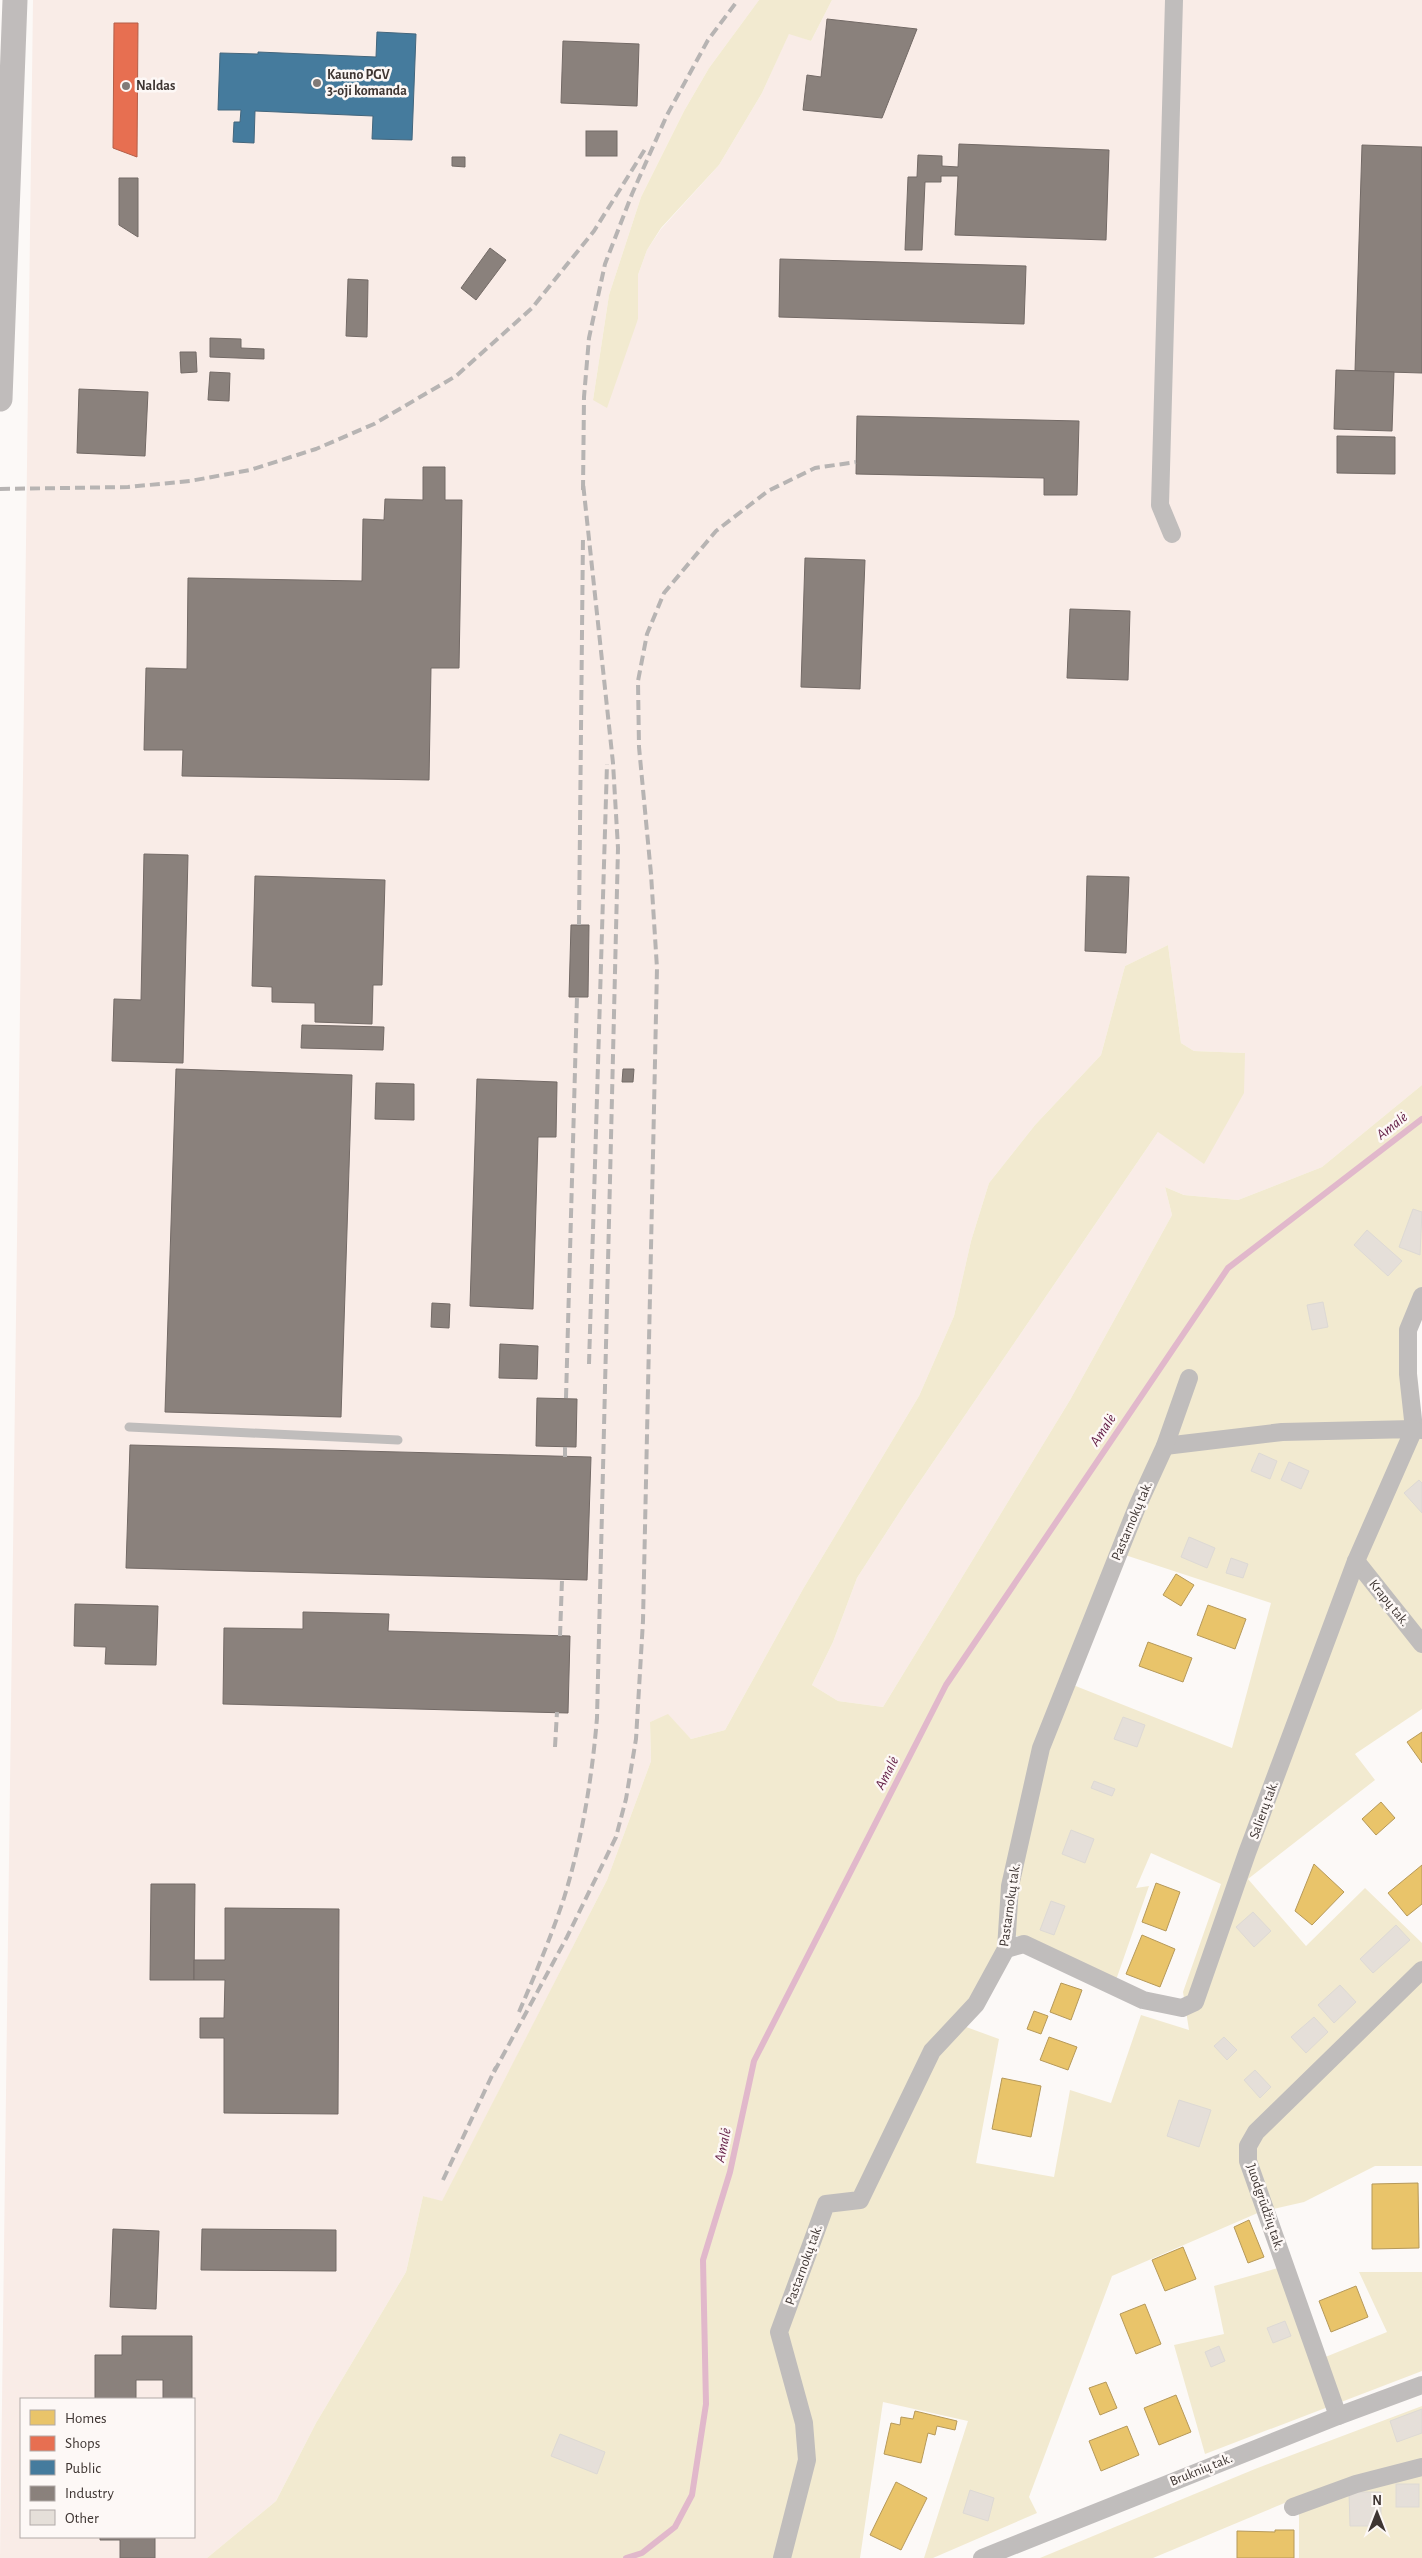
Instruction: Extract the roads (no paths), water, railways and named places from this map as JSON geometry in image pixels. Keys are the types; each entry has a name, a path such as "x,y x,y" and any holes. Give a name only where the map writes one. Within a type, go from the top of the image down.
{"street":[{"path":"0,400 15,0"},
{"path":"1172,534 1160,505 1174,0"},
{"path":"1165,1446 1282,1432 1418,1430 1408,1374 1408,1330 1422,1296"},
{"name":"Pastarnokų tak.","path":"782,2558 807,2460 804,2423 779,2332 826,2204 860,2200 932,2051 976,2004 1006,1949 1010,1886 1041,1748 1133,1517 1165,1446 1189,1378"},
{"name":"Salierų tak.","path":"1006,1949 1024,1944 1143,2000 1168,2007 1182,2008 1195,2002 1356,1561 1418,1430"},
{"name":"Krapų tak.","path":"1356,1561 1422,1644"},
{"name":"Juodgrūdžių tak.","path":"1338,2416 1250,2168 1248,2146 1256,2132 1422,1970"},
{"name":"Bruknių tak.","path":"982,2558 1338,2416 1422,2385"},
{"path":"1293,2507 1356,2484 1422,2467"}],"lane":[{"path":"129,1427 398,1440"}],"waterway":[{"name":"Amalė","path":"626,2558 642,2553 675,2527 692,2495 706,2404 703,2260 730,2172 754,2061 946,1685 1228,1268 1422,1119"}],"railway":[{"path":"583,490 584,397 589,338 605,264 632,194 667,115 708,40 738,0"},
{"path":"0,489 128,487 190,481 250,470 316,449 374,424 456,376 532,308 594,231 647,146"},
{"path":"494,2072 567,1937 616,1837 626,1799 636,1739 643,1621 657,968 651,874 639,747 638,681 647,634 664,593 716,531 768,491 815,468 856,462"},
{"path":"519,2012 554,1927 576,1854 585,1809 597,1718 618,848 613,763 583,483"},
{"path":"579,925 583,535"},
{"path":"589,1364 607,764"},
{"path":"566,1398 577,997"},
{"path":"565,1447 565,1457"},
{"path":"560,1636 562,1580"},
{"path":"555,1747 557,1712"},
{"path":"443,2180 496,2067"}],"place":[{"name":"Kauno PGV 3-oji komanda","path":"317,83"},
{"name":"Naldas","path":"126,86"}]}
